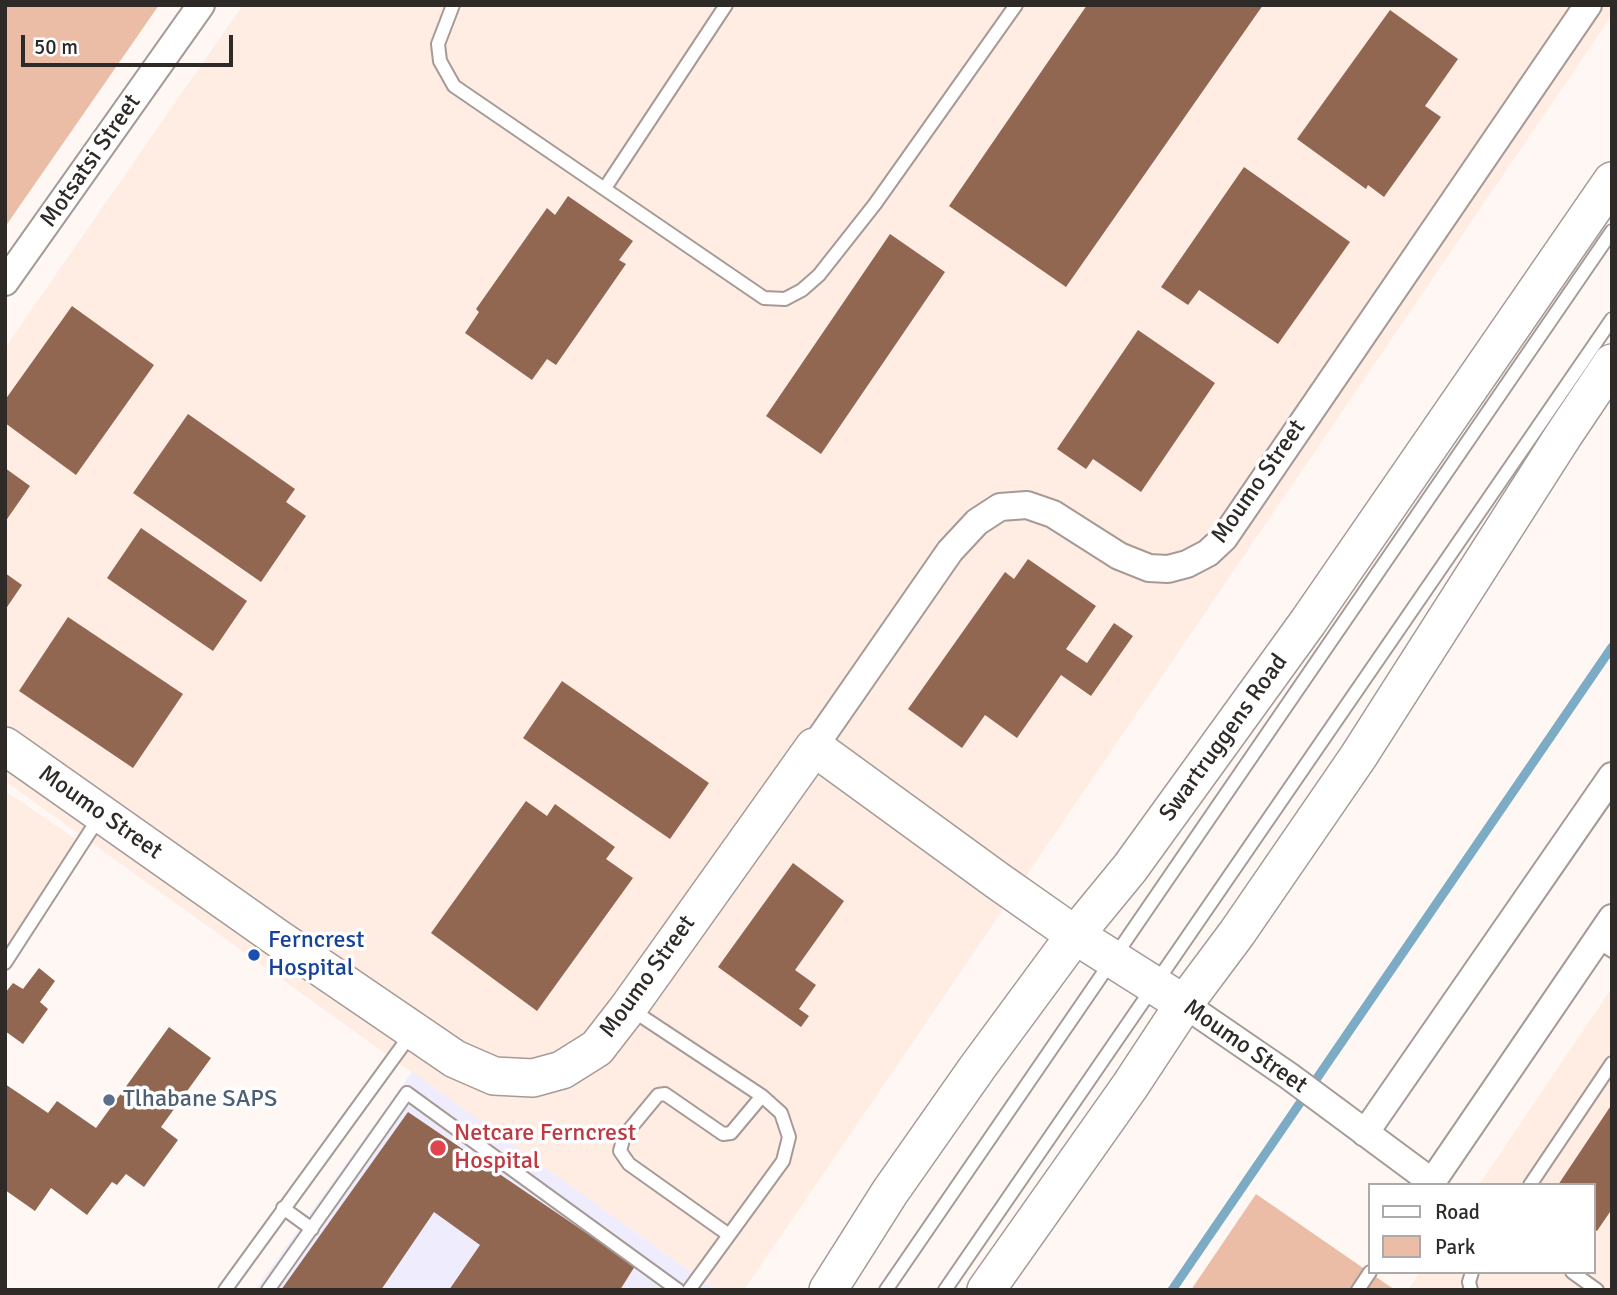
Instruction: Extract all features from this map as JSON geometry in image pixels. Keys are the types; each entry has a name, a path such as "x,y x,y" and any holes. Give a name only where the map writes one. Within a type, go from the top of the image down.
{"main road":[{"name":"Swartruggens Road","path":"828,1290 890,1192 1075,935 1130,868 1308,622 1612,181"},
{"path":"986,1290 1130,1086 1169,995 1237,933 1358,757 1612,363"},
{"name":"Moumo Street","path":"5,746 413,1031 455,1059 494,1076 533,1078 562,1070 597,1048 814,747 1075,935 1169,995"}],"street":[{"name":"Motsatsi Street","path":"5,282 201,5"},
{"name":"Moumo Street","path":"814,747 950,551 977,522 1000,507 1027,505 1053,514 1119,556 1149,568 1168,569 1187,564 1208,553 1224,538 1587,5"},
{"path":"1365,1133 1612,776"},
{"path":"1431,1183 1604,946 1612,918"},
{"name":"Moumo Street","path":"1169,995 1289,1076 1431,1183"}],"lane":[{"path":"453,5 438,44 440,61 454,86 764,298 785,299 803,290 820,275 875,204 1016,5"},
{"path":"605,188 722,7"},
{"path":"886,1290 1612,231"},
{"path":"945,1290 1169,995 1612,319"},
{"path":"5,963 102,813"},
{"path":"628,1007 762,1096 781,1113 789,1138 783,1161 689,1290"},
{"path":"225,1290 413,1031"},
{"path":"1531,1183 1612,1063"},
{"path":"268,1290 407,1093 678,1290"},
{"path":"729,1235 629,1164 620,1151 624,1136 658,1096 665,1094 723,1134 731,1133 762,1096"},
{"path":"283,1208 312,1229"},
{"path":"1358,1290 1369,1274"},
{"path":"1575,1274 1597,1290"}],"shaded area":[{"path":"243,5 1612,5 1612,15 744,1290 716,1290 5,781 5,348"},
{"path":"5,791 83,844 5,954"},
{"path":"1612,988 1612,1290 1408,1290 1419,1274 1596,1274 1596,1183 1480,1183"},
{"name":"Netcare Ferncrest Hospital","path":"412,1072 716,1290 255,1290"}],"green space":[{"path":"5,5 159,5 5,227"},
{"path":"1256,1194 1368,1271 1368,1274 1395,1290 1191,1290"}],"building":[{"path":"1087,5 1263,5 1066,287 949,206"},
{"path":"1390,10 1458,59 1425,106 1441,117 1384,197 1368,185 1366,189 1297,139"},
{"path":"1244,167 1350,242 1278,344 1199,290 1188,305 1161,287"},
{"path":"568,196 633,241 619,260 626,264 556,365 547,359 532,380 465,333 479,312 476,309 547,208 555,215"},
{"path":"890,234 945,272 821,454 766,416"},
{"path":"72,306 154,365 76,475 5,423 5,400"},
{"path":"1138,330 1215,383 1141,492 1093,459 1086,469 1057,449"},
{"path":"188,414 295,489 286,502 306,516 261,582 133,493"},
{"path":"5,468 30,486 5,522"},
{"path":"141,528 247,601 213,651 107,578"},
{"path":"1028,559 1096,606 1066,649 1087,663 1114,623 1133,636 1091,696 1061,675 1017,738 985,715 962,748 908,709 1005,572 1014,579"},
{"path":"5,573 22,585 5,610"},
{"path":"68,617 183,694 133,768 19,691"},
{"path":"562,681 709,783 670,839 523,738"},
{"path":"526,801 547,816 555,804 615,847 606,859 633,878 537,1011 431,933"},
{"path":"793,863 844,901 795,970 816,985 799,1009 809,1016 801,1027 718,967"},
{"path":"39,968 55,981 40,1002 48,1009 23,1044 5,1031 5,993 13,983 23,989"},
{"path":"169,1027 211,1058 161,1127 178,1140 144,1187 126,1174 117,1185 112,1182 87,1215 51,1188 35,1211 5,1190 5,1084 48,1113 57,1101 96,1128"},
{"path":"1612,1104 1612,1209 1597,1231 1596,1183 1559,1183"},
{"path":"408,1112 635,1266 620,1290 449,1290 480,1245 434,1212 381,1290 281,1290"}],"waterway":[{"path":"1172,1290 1612,647"}],"place":[{"name":"Ferncrest Hospital","path":"254,955"},
{"name":"Tlhabane SAPS","path":"109,1100"},
{"name":"Netcare Ferncrest Hospital","path":"438,1148"}]}
